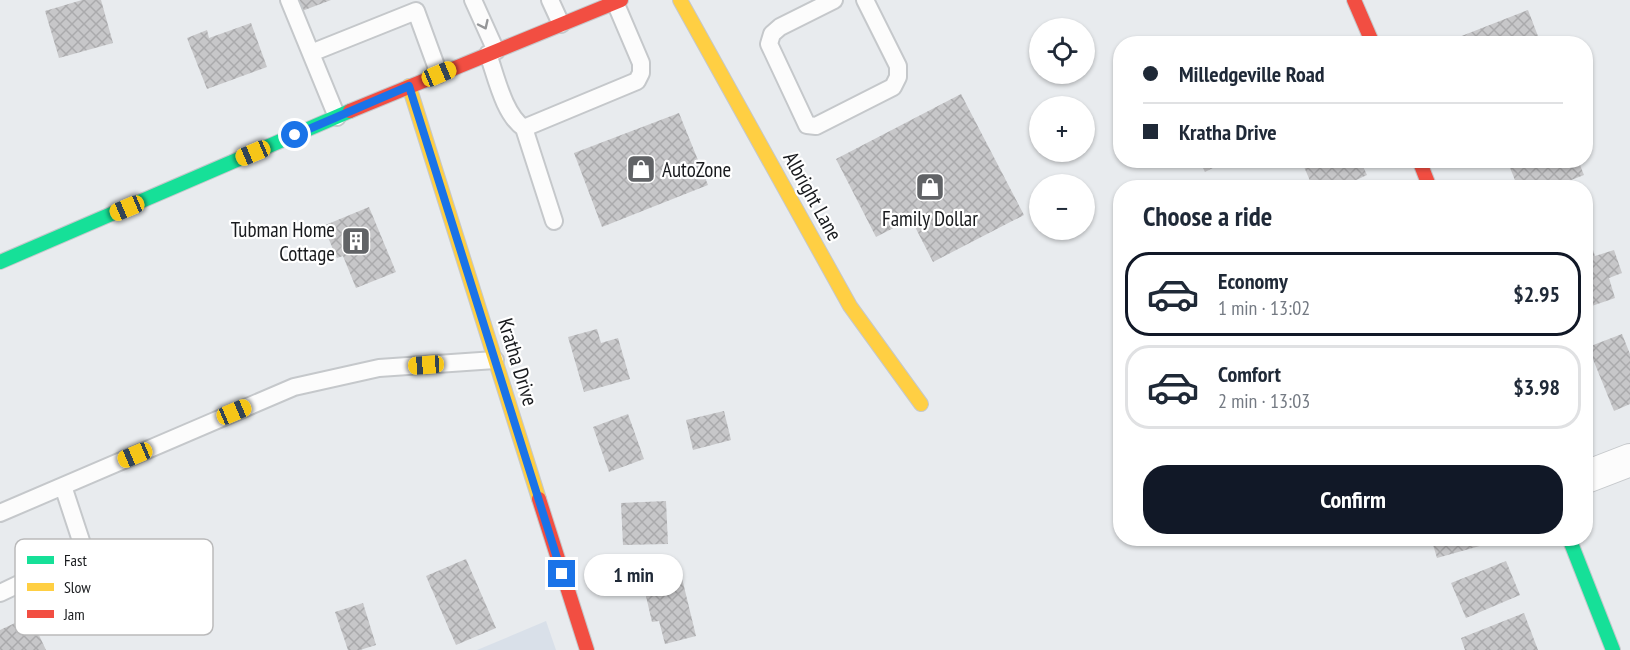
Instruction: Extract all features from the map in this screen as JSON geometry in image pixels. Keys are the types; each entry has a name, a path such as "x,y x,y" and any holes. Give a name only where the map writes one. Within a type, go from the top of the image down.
{"street":[{"name":"Albright Lane","path":"680,0 850,306 921,404"},
{"path":"1354,0 1370,36"},
{"path":"0,262 409,86 618,1"},
{"name":"Kratha Drive","path":"409,86 587,650"},
{"path":"1593,474 1630,460"},
{"path":"1572,546 1613,650"}],"lane":[{"path":"289,0 337,117"},
{"path":"473,0 492,52 509,112 516,123 524,128 554,221"},
{"path":"550,0 561,24"},
{"path":"834,0 780,27 772,34 769,44 807,125 816,126 893,87 898,76 898,66 865,0"},
{"path":"524,128 637,81 641,73 641,63 618,1"},
{"path":"311,53 416,11 439,74"},
{"path":"0,513 294,387 380,368 495,360"},
{"path":"63,486 80,539"},
{"path":"0,592 15,586"}],"shaded area":[{"path":"546,621 556,650 477,650"}],"building":[{"path":"82,0 101,0 113,43 59,58 45,11"},
{"path":"298,0 331,0 302,11"},
{"path":"1528,10 1538,36 1462,36"},
{"path":"251,23 267,67 207,89 187,38 207,30 209,38"},
{"name":"Family Dollar","path":"961,94 1024,215 933,262 911,219 876,237 836,159"},
{"name":"AutoZone","path":"679,113 708,185 602,227 574,153"},
{"path":"1305,168 1364,168 1367,175 1356,180 1310,180"},
{"path":"1510,168 1581,168 1584,175 1571,180 1515,180"},
{"name":"Tubman Home Cottage","path":"369,207 396,272 356,288 343,256 337,258 323,226"},
{"path":"1593,250 1595,256 1614,250 1622,273 1609,278 1615,298 1593,306"},
{"path":"597,329 601,343 618,338 630,379 584,392 568,337"},
{"path":"1622,334 1630,354 1630,404 1614,411 1593,359 1593,345"},
{"path":"724,411 731,440 693,450 686,420"},
{"path":"628,414 644,459 609,472 593,427"},
{"path":"666,501 668,544 623,545 621,503"},
{"path":"1433,546 1480,546 1437,558"},
{"path":"466,559 496,628 456,645 426,576"},
{"path":"1506,561 1520,595 1466,618 1451,583"},
{"path":"680,570 696,636 665,644 659,621 652,622 642,579"},
{"path":"363,603 376,645 360,650 348,650 335,612"},
{"path":"1524,613 1538,650 1465,650 1461,638"},
{"path":"15,623 15,635 39,635 46,650 0,650 0,630"}],"traffic: fast":[{"path":"0,262 350,111"},
{"path":"1572,546 1613,650"}],"traffic: slow":[{"path":"680,0 850,306 921,404"},
{"path":"409,86 539,499"}],"traffic: jam":[{"path":"350,111 621,0"},
{"path":"1354,0 1370,36"},
{"path":"1422,168 1427,180"},
{"path":"539,499 587,650"}],"place":[{"name":"AutoZone","path":"641,169"},
{"name":"Family Dollar","path":"930,187"},
{"name":"Tubman Home Cottage","path":"356,241"}],"route":[{"path":"295,135 409,86 562,574"}]}
